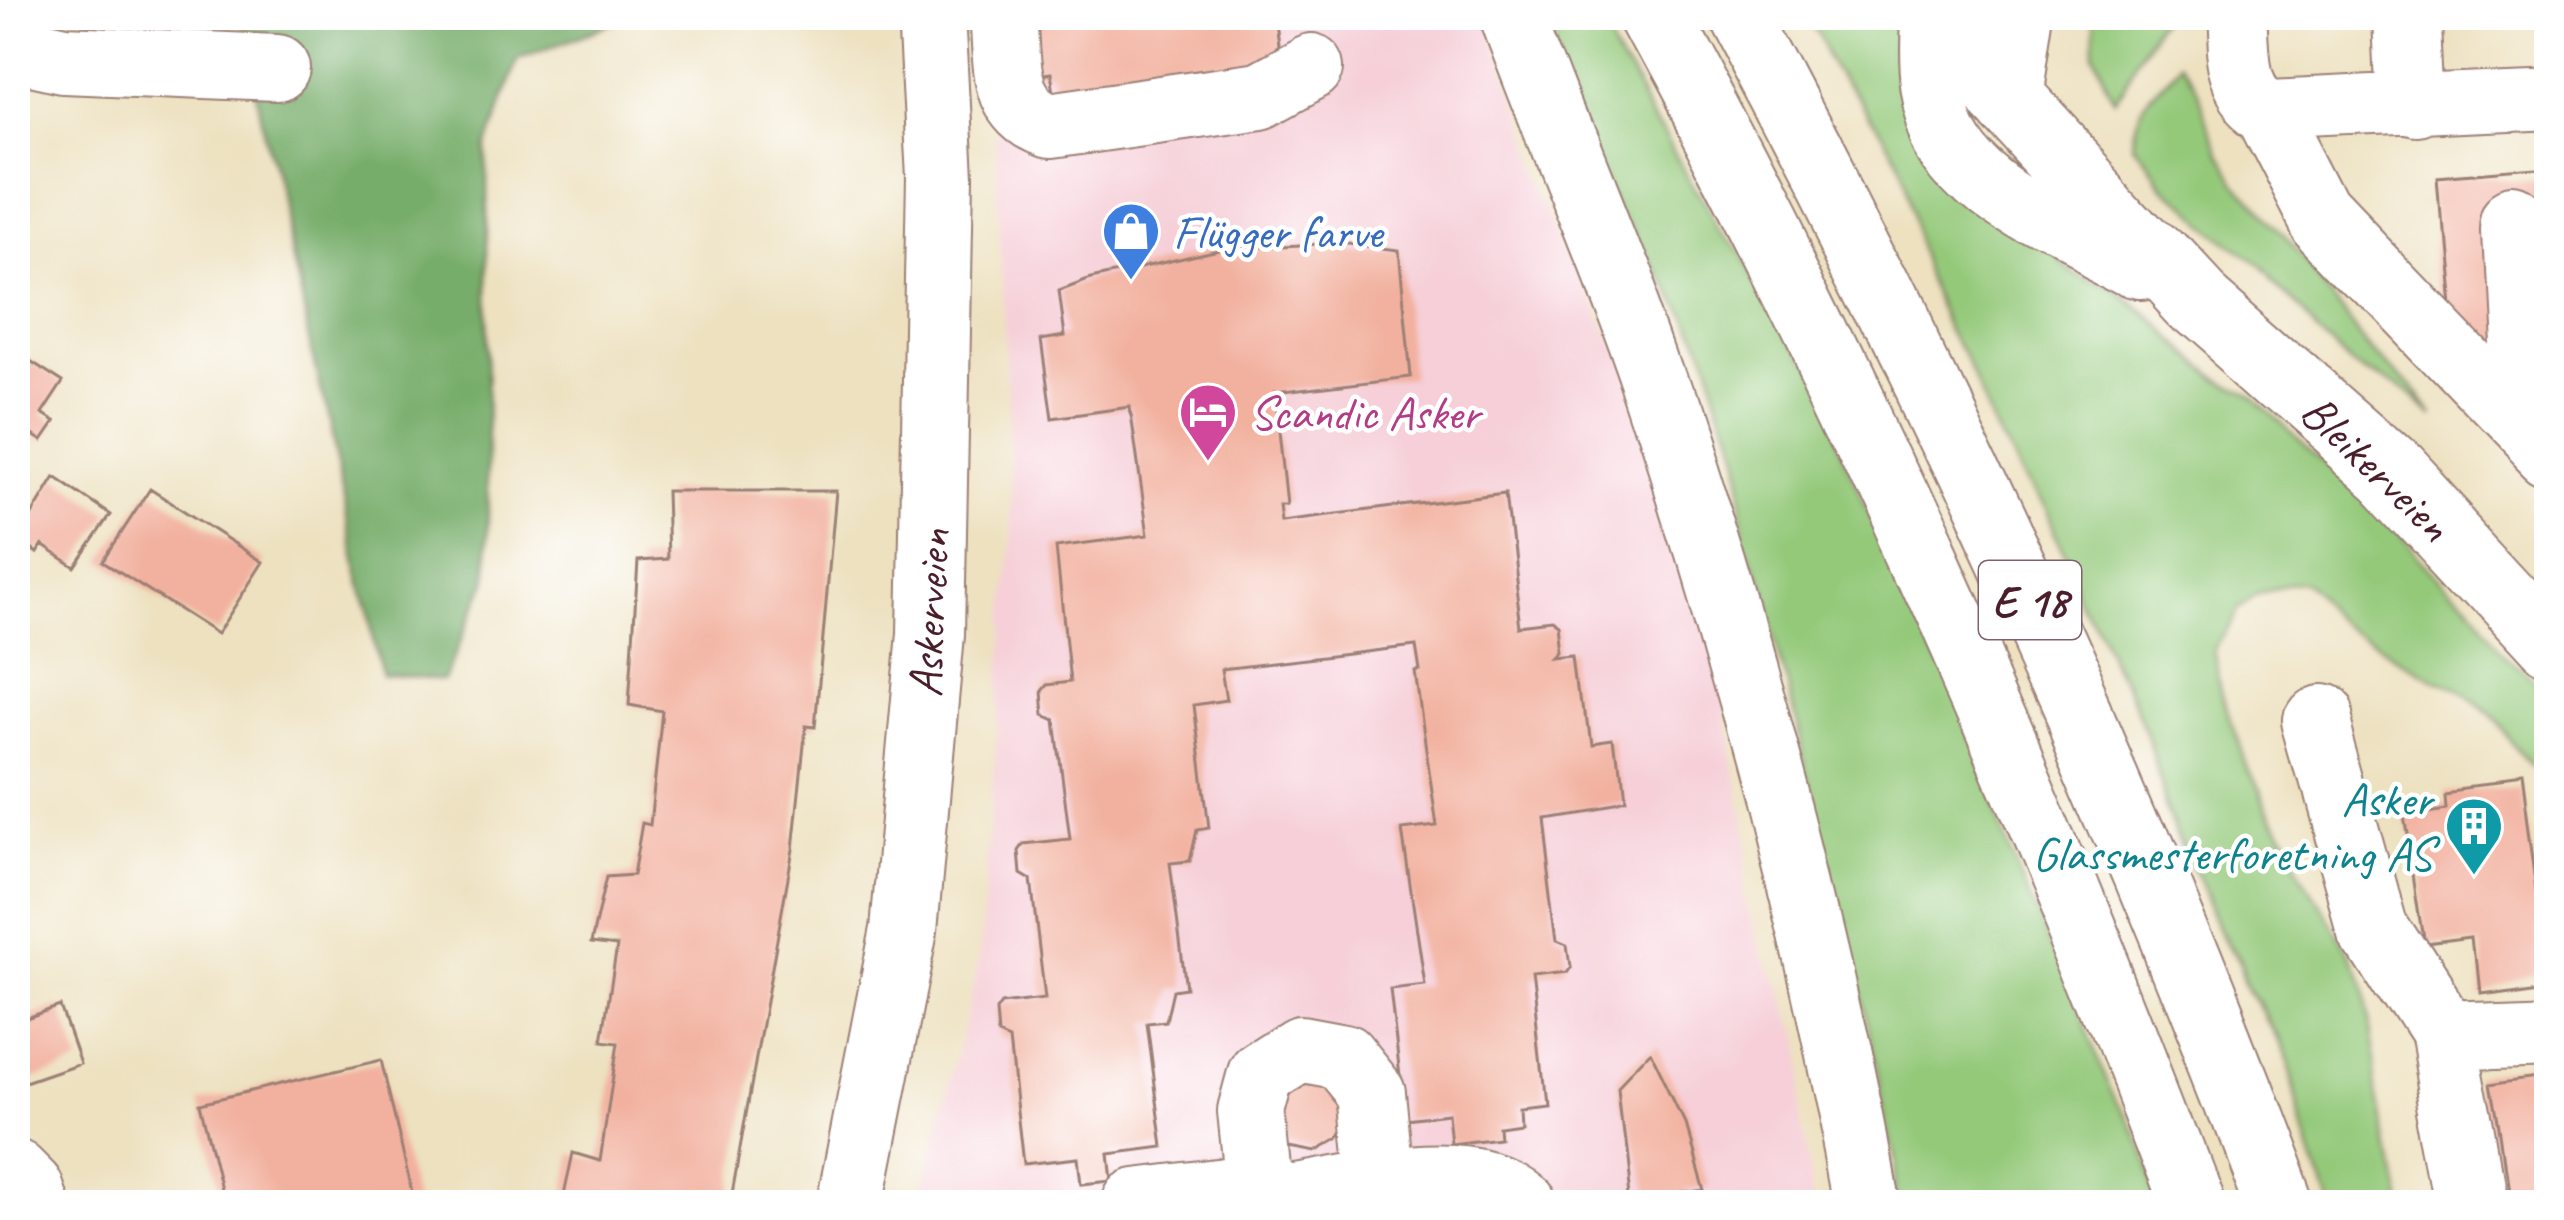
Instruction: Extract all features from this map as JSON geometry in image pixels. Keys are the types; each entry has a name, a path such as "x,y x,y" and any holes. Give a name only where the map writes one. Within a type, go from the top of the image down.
{"main road":[{"name":"Askerveien","path":"850,1205 904,930 931,634 940,177 931,15"},
{"path":"1003,15 1013,100 1025,116 1050,124 1260,94 1310,58"},
{"path":"1492,15 1555,130"},
{"path":"1514,15 1658,393 1735,641 1801,886 1869,1205"},
{"name":"E 18","path":"1654,15 1767,222 1937,583 2106,980 2191,1205"},
{"name":"E 18","path":"1739,15 1841,205 2014,562 2184,952 2279,1205"},
{"name":"Bleikerveien","path":"1931,15 2195,300 2394,476 2549,643"},
{"name":"Bleikerveien","path":"1931,15 1930,90 1958,153 2016,198 2195,300"},
{"path":"2009,99 2021,15"},
{"path":"2233,15 2237,76 2249,101 2267,110 2549,97"},
{"path":"2410,15 2414,106"},
{"path":"15,48 64,59 277,68"},
{"path":"2267,110 2323,219 2549,455"},
{"path":"2500,401 2522,360 2516,225"},
{"path":"2316,721 2374,928 2442,1034 2473,1205"},
{"path":"2442,1034 2549,1030"},
{"path":"1279,1197 1251,1111 1261,1074 1300,1049 1343,1057 1372,1093 1381,1186"},
{"path":"15,1173 37,1205"},
{"path":"1136,1202 1279,1197 1462,1175 1506,1189 1522,1205"}],"shaded area":[{"path":"990,15 1485,15 1695,590 1823,1205 920,1205 979,963 1013,527"}],"green space":[{"path":"241,15 634,15 517,59 487,148 488,579 443,681 381,674"},
{"path":"1548,15 1605,15 1844,450 2125,1113 2154,1205 1910,1205 1840,906 1723,471 1656,265"},
{"path":"1802,15 1890,15 1906,35 1897,82 1903,120 1939,178 2060,257 2203,364 2404,551 2549,708 2549,776 2493,727 2336,626 2307,601 2259,603 2235,614 2217,655 2268,839 2349,965 2367,1027 2399,1205 2330,1205 2281,1060 2137,706 1985,364"},
{"path":"2094,15 2173,15 2173,28 2115,110 2095,67"},
{"path":"2177,76 2213,150 2427,427 2159,186 2134,154 2148,111"}],"building":[{"path":"1009,15 1273,15 1277,44 1265,70 1054,97 1050,74 1017,79"},
{"path":"2549,171 2549,418 2447,322 2434,180"},
{"path":"1340,243 1399,250 1411,377 1274,393 1286,504 1279,504 1281,521 1505,493 1521,628 1555,624 1562,629 1565,654 1560,659 1580,657 1591,747 1612,744 1619,805 1542,818 1557,939 1567,943 1570,967 1565,974 1531,978 1545,1103 1518,1106 1519,1123 1498,1126 1499,1138 1451,1144 1448,1114 1405,1119 1390,989 1425,985 1402,830 1437,826 1415,672 1420,671 1416,646 1221,669 1226,700 1194,705 1209,828 1197,830 1190,861 1170,863 1186,988 1173,990 1166,1021 1147,1023 1163,1147 1109,1154 1112,1181 1081,1184 1078,1158 1023,1164 1009,1040 998,1035 996,1011 1001,1004 1045,999 1031,880 1021,874 1019,851 1024,844 1070,839 1055,720 1044,715 1042,691 1047,685 1070,682 1056,547 1148,535 1130,407 1052,418 1041,340 1065,336 1059,291 1091,279 1223,249"},
{"path":"15,351 63,382 42,414 55,422 42,441 30,433 15,455"},
{"path":"55,477 111,515 75,567 42,545 37,553 17,539"},
{"path":"150,489 263,562 217,634 103,561"},
{"path":"666,491 836,491 815,727 806,726 793,849 730,1205 562,1205 573,1153 600,1161 618,1043 602,1041 617,946 591,943 606,877 633,875 642,823 650,825 662,711 629,705 638,561 668,559"},
{"name":"Asker Glassmesterforetning AS","path":"2521,783 2549,980 2477,990 2471,942 2424,948 2404,813 2450,806 2449,793"},
{"path":"60,1006 80,1063 25,1082 15,1053 15,1022"},
{"path":"1650,1056 1684,1126 1702,1189 1675,1193 1677,1205 1610,1205 1609,1199 1629,1197 1617,1091"},
{"path":"381,1060 415,1205 225,1205 200,1103"},
{"path":"2549,1073 2549,1205 2510,1205 2491,1082"},
{"path":"1282,1080 1341,1088 1345,1127 1338,1139 1315,1152 1289,1147 1278,1139"}],"place":[{"name":"Flügger farve","path":"1131,282"},
{"name":"Scandic Asker","path":"1208,463"},
{"name":"Asker Glassmesterforetning AS","path":"2474,877"}]}
